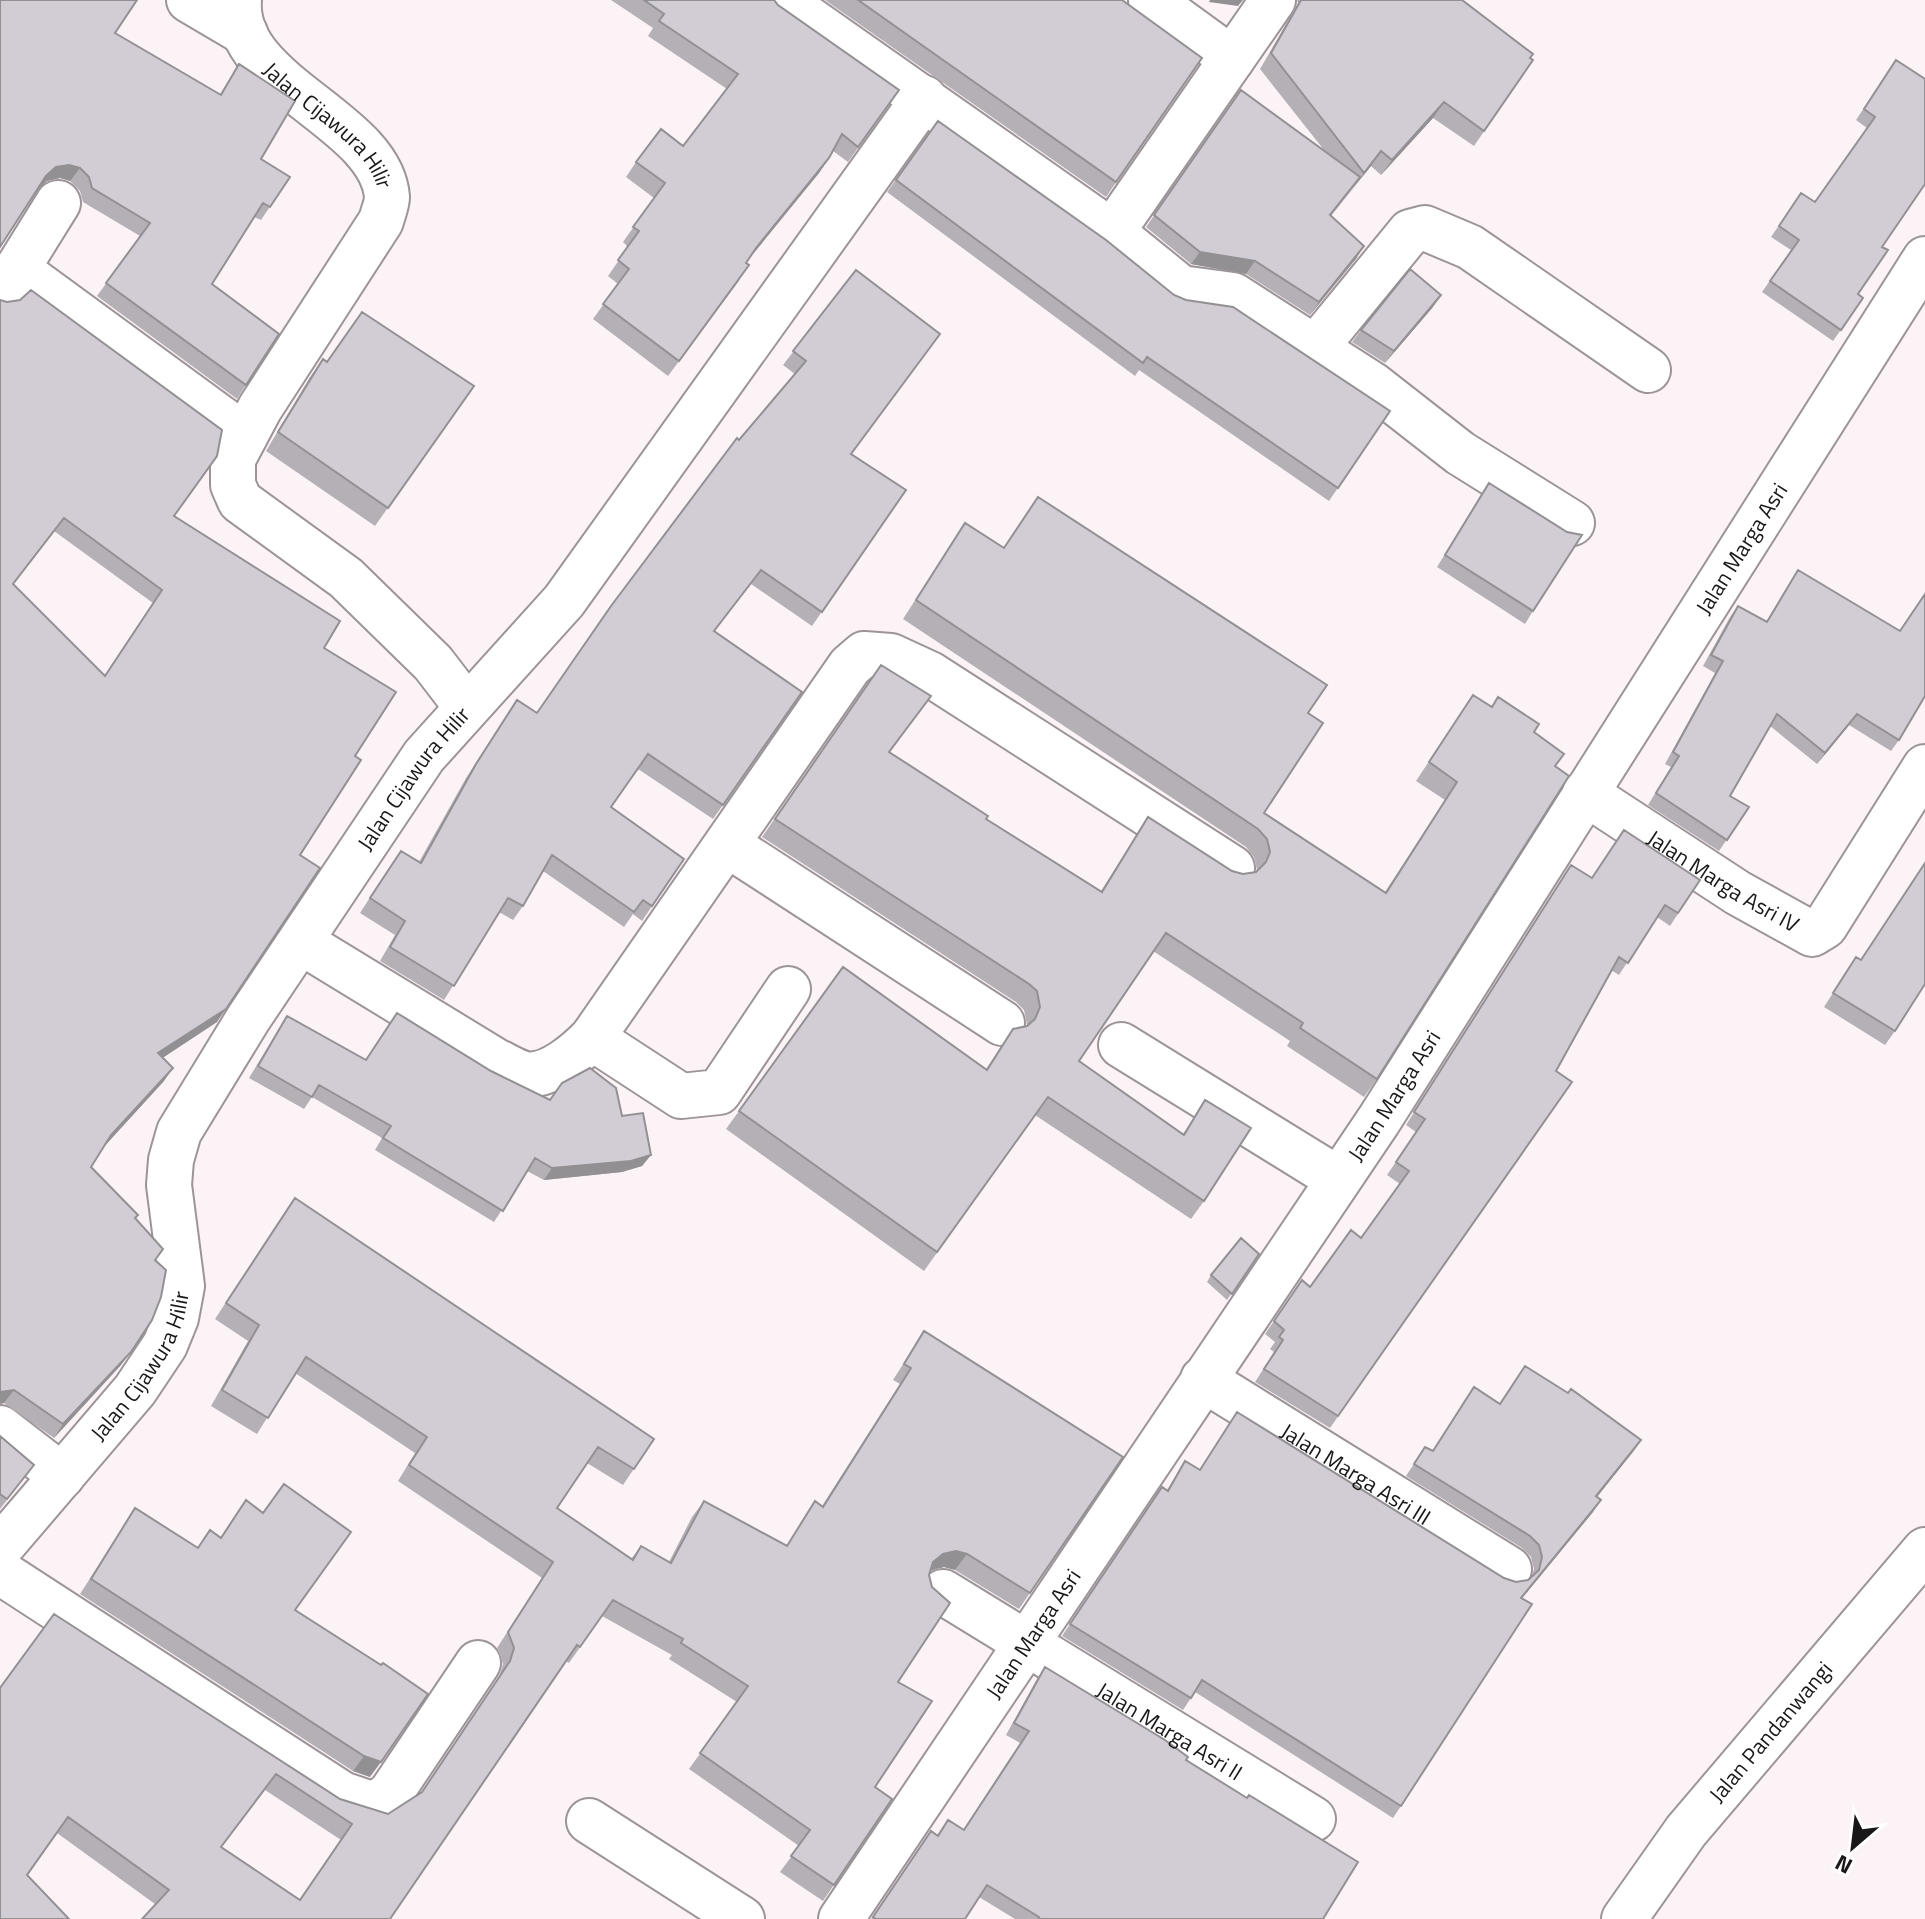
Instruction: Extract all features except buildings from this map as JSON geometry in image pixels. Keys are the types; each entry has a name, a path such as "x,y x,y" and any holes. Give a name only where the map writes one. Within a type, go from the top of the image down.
{"street":[{"path":"189,0 242,16"},
{"path":"782,0 1112,232 1181,288 1230,293 1383,392 1460,453 1572,523"},
{"path":"1151,0 1232,59"},
{"path":"1112,232 1273,0"},
{"name":"Jalan Cijawura Hilir","path":"0,1548 135,1390 165,1345 176,1318 182,1286 169,1185 179,1132 248,1019 424,756 466,706 433,663 346,578 240,501 233,485 233,459 245,436 381,221 387,198 381,174 357,141 274,72 242,16"},
{"path":"466,706 496,679 564,601 924,98"},
{"path":"58,203 8,280 245,436"},
{"path":"1315,348 1410,232 1425,228 1470,247 1648,370"},
{"name":"Jalan Marga Asri","path":"841,1919 1387,1107 1925,259"},
{"path":"301,942 496,1061 528,1075 574,1055 592,1038 850,666 864,654 891,656 930,674 1232,868"},
{"name":"Jalan Marga Asri IV","path":"1585,793 1750,900 1812,934 1825,926 1925,767"},
{"path":"728,845 1002,1023"},
{"path":"592,1038 681,1096 719,1092 788,989"},
{"path":"1121,1045 1338,1179"},
{"name":"Jalan Marga Asri III","path":"1203,1379 1509,1569"},
{"path":"0,1428 62,1476"},
{"name":"Jalan Pandanwangi","path":"1624,1919 1686,1831 1925,1550"},
{"path":"0,1572 342,1794 374,1805 390,1794 478,1663"},
{"name":"Jalan Marga Asri II","path":"943,1592 1313,1819"},
{"path":"589,1821 742,1919"}]}
